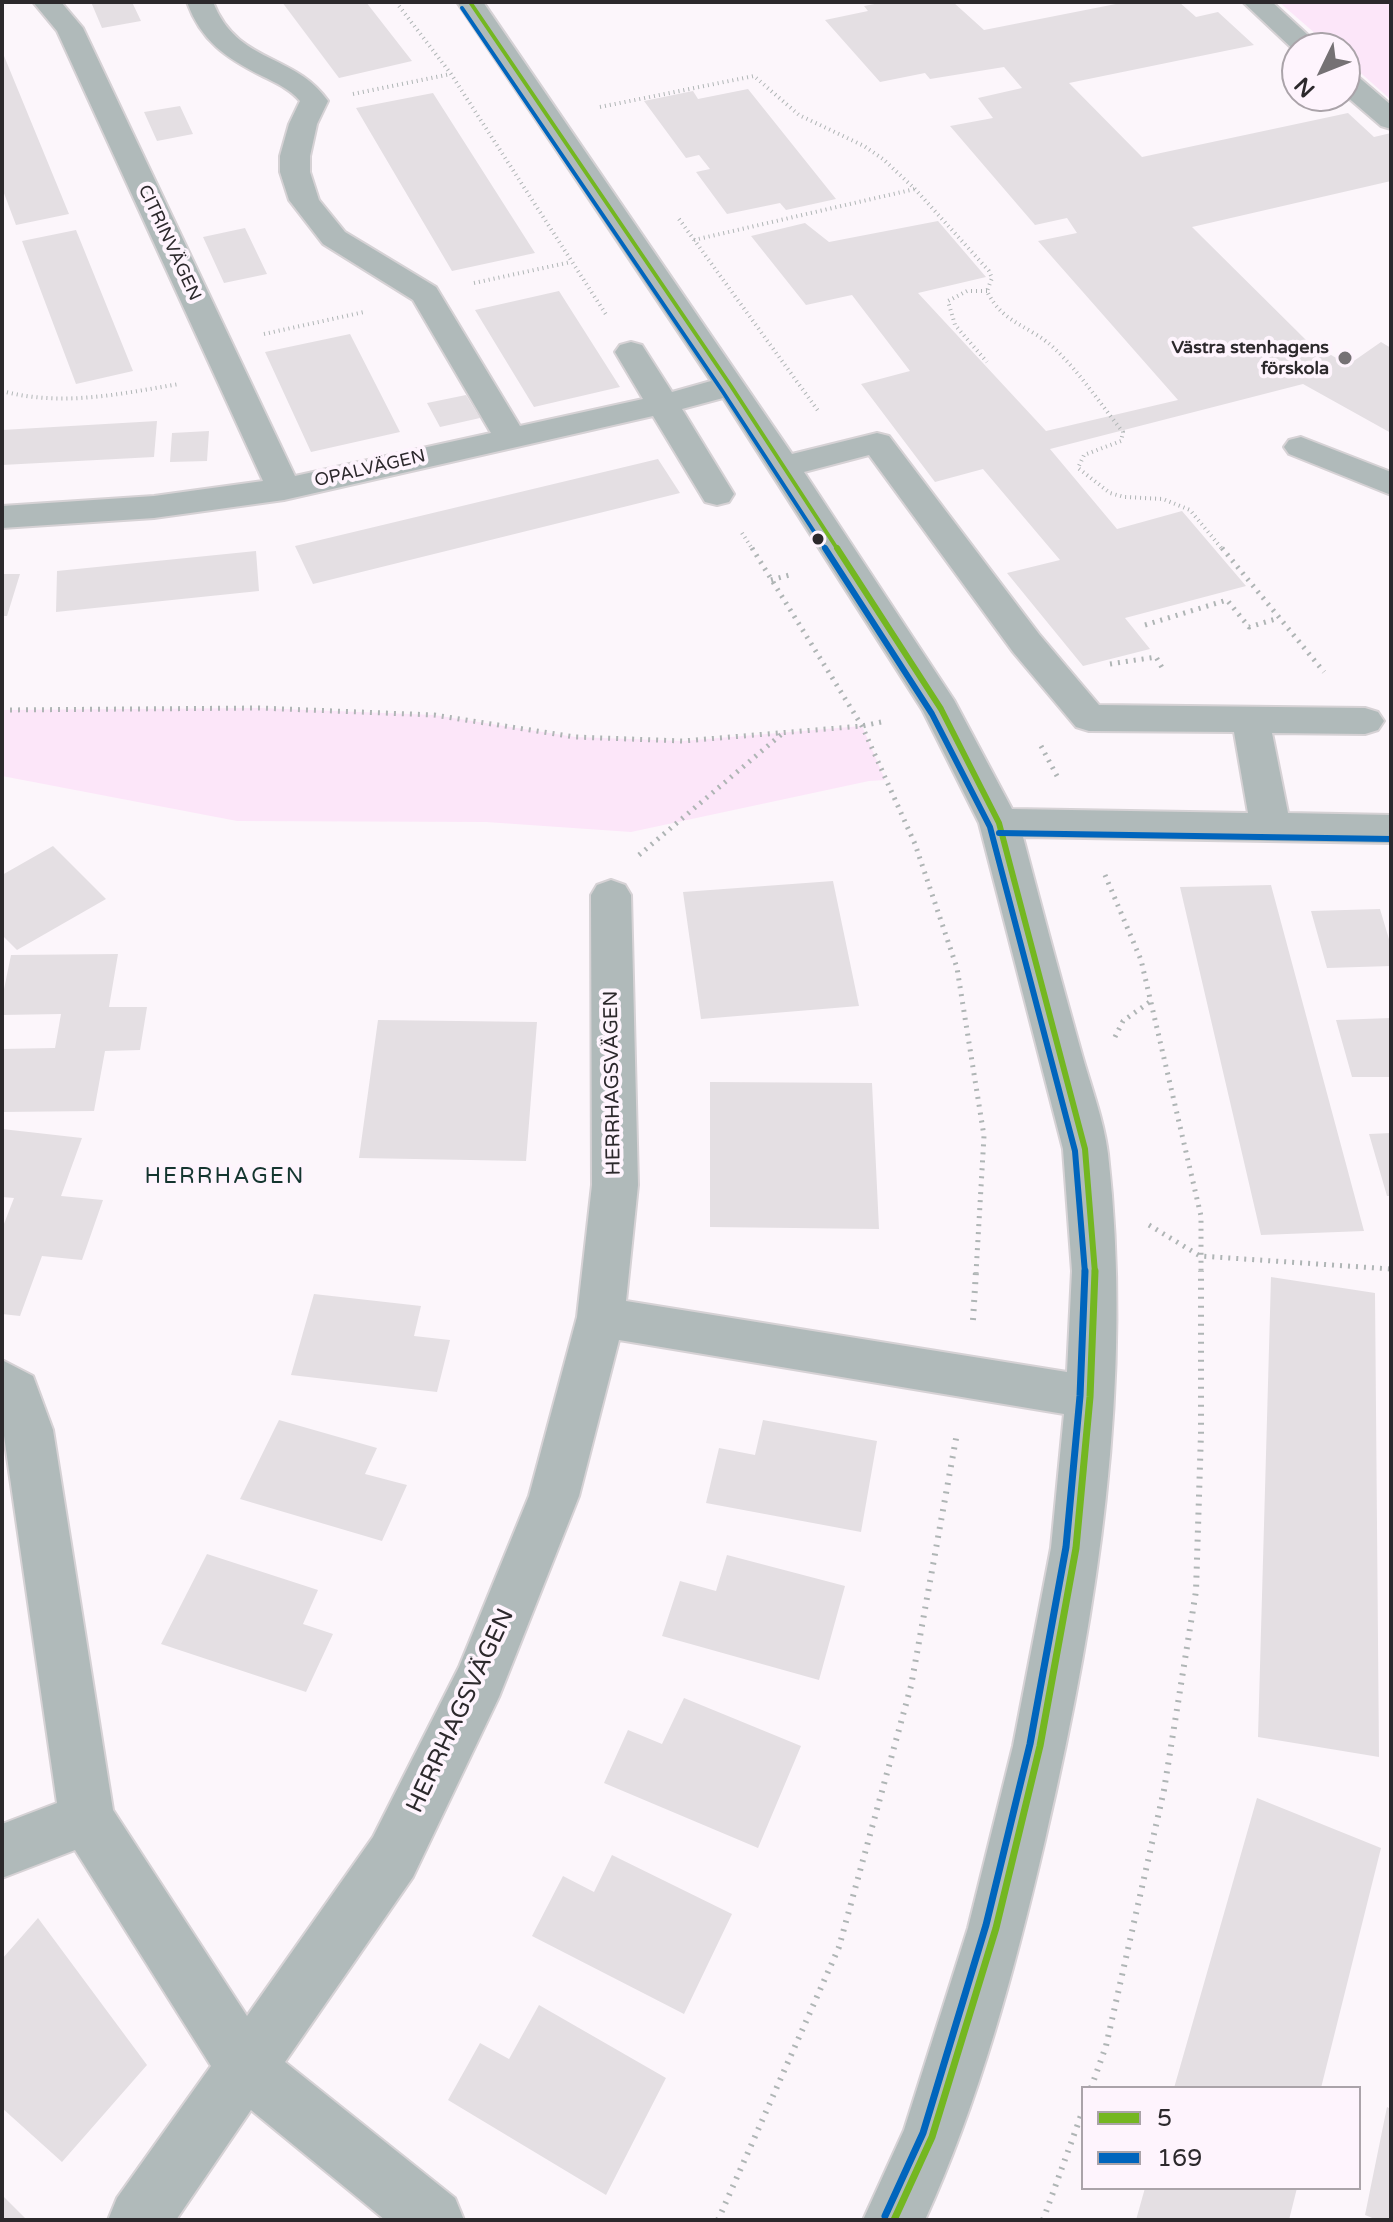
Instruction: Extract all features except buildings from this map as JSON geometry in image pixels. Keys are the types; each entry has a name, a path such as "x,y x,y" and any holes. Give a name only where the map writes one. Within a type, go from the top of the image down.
{"street":[{"name":"CITRINVÄGEN","path":"46,2 69,28 284,489"},
{"path":"470,2 731,386 941,709 999,823 1085,1149 1095,1271 1090,1397 1076,1548 1037,1761 996,1928 932,2137 894,2220"},
{"path":"1256,2 1290,32"},
{"path":"198,14 226,43 261,67 310,92 314,101 300,133 293,166 295,203 323,228 373,263 412,283 426,296 510,437"},
{"path":"229,73 261,67"},
{"path":"1361,94 1391,120"},
{"path":"266,140 300,133"},
{"path":"337,271 373,263"},
{"path":"631,352 660,405 717,494"},
{"name":"OPALVÄGEN","path":"2,517 154,507 284,489 660,405 731,386"},
{"path":"784,467 877,443 1026,643 1089,718 1365,721"},
{"path":"1301,447 1391,484"},
{"path":"1251,720 1271,828"},
{"path":"999,823 1391,829"},
{"name":"HERRHAGSVÄGEN","path":"139,2220 393,1857 480,1679 554,1496 601,1317 615,1185 611,895"},
{"path":"601,1317 1090,1397"},
{"path":"2,1381 16,1391 29,1430 87,1819 247,2069 433,2220"},
{"path":"2,1851 87,1819"}],"path":[{"path":"396,2 451,74 631,352"},
{"path":"314,101 451,74"},
{"path":"600,107 754,76 799,115 864,146 883,159 915,189 989,271 992,278 987,291"},
{"path":"694,240 915,189"},
{"path":"216,344 571,262"},
{"path":"987,291 956,295 946,307 954,324 987,362"},
{"path":"987,291 1003,315 1015,326 1046,339 1123,432 1121,441 1115,445 1084,455 1078,468 1100,490 1118,498 1170,501 1190,510 1326,675 1328,682"},
{"path":"2,391 22,397 65,399 231,378"},
{"path":"717,494 771,580"},
{"path":"1145,625 1227,600 1249,627 1279,618"},
{"path":"1116,718 1108,665 1156,657 1169,680"},
{"path":"2,710 259,708 434,715 575,737 683,741 862,726 941,709"},
{"path":"611,895 641,852 783,733"},
{"path":"1109,1048 1123,1021 1151,1001"},
{"path":"1138,1218 1200,1256 1391,1269"},
{"path":"1043,2220 1081,2116"}],"shaded area":[{"path":"1279,2 1391,2 1391,100 1361,73 1361,32 1314,32"},
{"path":"259,708 434,715 575,737 683,741 862,726 885,780 631,832 486,822 237,821 2,776 2,710"}],"transit line":[{"name":"5","path":"470,2 731,386 941,709 999,823 1085,1149 1095,1271 1090,1397 1076,1548 1040,1746 996,1928 932,2137 894,2220"},
{"name":"169","path":"462,8 723,392 932,714 990,827 1075,1151 1085,1271 1080,1396 1066,1547 1030,1744 986,1925 923,2133 885,2216"},
{"name":"169","path":"999,833 1391,839"}],"place":[{"name":"Västra stenhagens förskola","path":"1345,358"}],"district":[{"name":"HERRHAGEN","path":"225,1177"}]}
